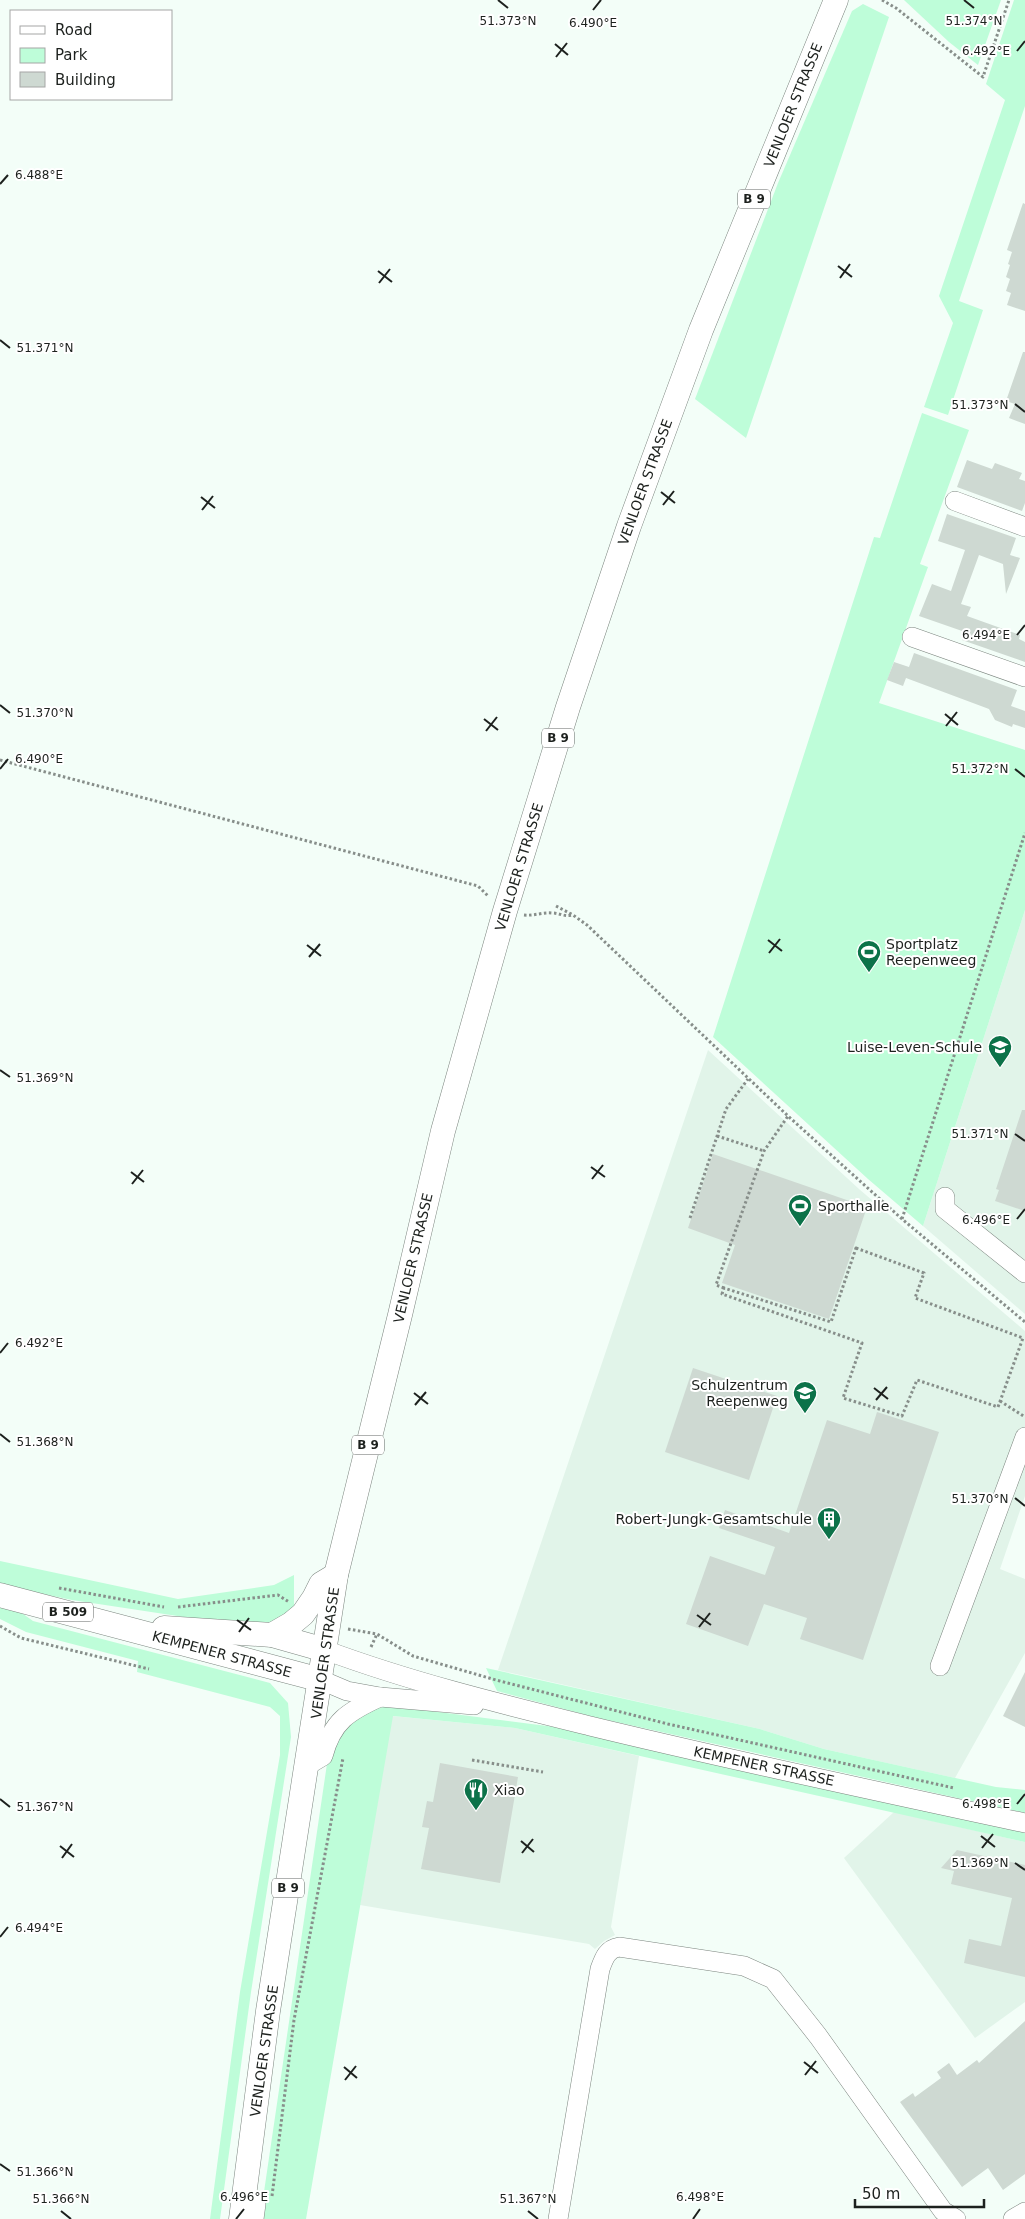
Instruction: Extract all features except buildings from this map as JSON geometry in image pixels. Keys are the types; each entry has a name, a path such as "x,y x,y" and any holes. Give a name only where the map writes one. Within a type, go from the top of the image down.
{"main road":[{"name":"VENLOER STRASSE","path":"242,2219 268,2011 308,1765 336,1574 443,1131 505,911 568,707 628,526 677,390 836,0"},
{"path":"272,1635 291,1624 303,1614 321,1584 336,1574"},
{"name":"KEMPENER STRASSE","path":"0,1595 321,1680"},
{"name":"KEMPENER STRASSE","path":"118,1626 272,1635 325,1650"}],"street":[{"path":"955,501 1025,527"},
{"path":"912,637 1025,677"},
{"path":"945,1197 944,1208 1025,1273"},
{"path":"940,1666 1025,1437"},
{"name":"KEMPENER STRASSE","path":"325,1650 363,1664 503,1704 689,1750 1025,1823"},
{"name":"KEMPENER STRASSE","path":"321,1680 347,1692 380,1697 482,1705 503,1704"},
{"name":"VENLOER STRASSE","path":"308,1765 323,1756 331,1733 344,1716 380,1697"},
{"path":"558,2219 600,1969 604,1957 613,1948 619,1947 744,1966 773,1979 818,2036 943,2211 956,2219"},
{"path":"245,2190 256,2204 254,2219"},
{"path":"1013,2219 1025,2212"}],"path":[{"path":"882,0 896,8 983,77 1009,0"},
{"path":"0,760 478,886"},
{"path":"902,1218 1025,833"},
{"path":"556,906 573,915 600,937 788,1116 902,1218 1025,1322"},
{"path":"690,1218 726,1109 748,1079"},
{"path":"724,1288 722,1294 862,1343 843,1398 902,1416 917,1380 998,1407 1022,1338 915,1298 924,1274 856,1248 831,1322 716,1285 764,1151 788,1116"},
{"path":"717,1136 764,1151"},
{"path":"1000,1401 1025,1417"},
{"path":"50,1586 171,1608 278,1595 303,1614"},
{"path":"330,1621 346,1629 376,1634 413,1656 496,1680 668,1724 958,1789"},
{"path":"0,1626 21,1638 149,1669"},
{"path":"272,2200 294,2020 344,1750"},
{"path":"472,1760 543,1772"}],"shaded area":[{"name":"Luise-Leven-Schule","path":"1025,910 1025,1314 923,1226"},
{"name":"Schulzentrum Reepenweg","path":"708,1050 859,1189 1025,1331 1025,1496 1000,1569 1025,1579 1025,1653 955,1778 824,1749 760,1729 498,1670"},
{"path":"392,1716 515,1728 639,1756 611,1927 615,1935 595,1949 589,1944 360,1905"},
{"path":"894,1812 1025,1842 1025,2002 975,2038 844,1858"}],"green space":[{"path":"904,0 1001,0 978,65 949,42"},
{"path":"1014,0 1025,0 1025,106 959,301 983,310 948,415 924,407 953,323 939,296 1005,100 986,84"},
{"path":"863,4 889,17 746,438 695,399 778,183 852,11"},
{"name":"Sportplatz Reepenweeg","path":"922,413 969,430 920,564 928,567 879,703 1025,750 1025,910 923,1226 868,1179 713,1037 874,537 880,538"},
{"path":"0,1561 178,1599 274,1585 294,1575 294,1612 277,1622 250,1627 72,1600 0,1585"},
{"path":"0,1603 12,1606 33,1621 270,1683 288,1703 291,1737 251,1992 220,2219 210,2219 240,1992 280,1755 280,1716 270,1707 137,1672 138,1661 26,1632 0,1619"},
{"path":"486,1668 760,1729 824,1749 996,1787 1025,1790 1025,1813 594,1717 497,1691"},
{"path":"392,1706 555,1727 1025,1831 1025,1842 515,1728 393,1716 306,2219 260,2219 328,1757 335,1738 369,1709"}],"place":[{"name":"Sportplatz Reepenweeg","path":"869,973"},
{"name":"Luise-Leven-Schule","path":"1000,1068"},
{"name":"Sporthalle","path":"800,1227"},
{"name":"Schulzentrum Reepenweg","path":"805,1414"},
{"name":"Robert-Jungk-Gesamtschule","path":"829,1540"},
{"name":"Xiao","path":"476,1811"}]}
